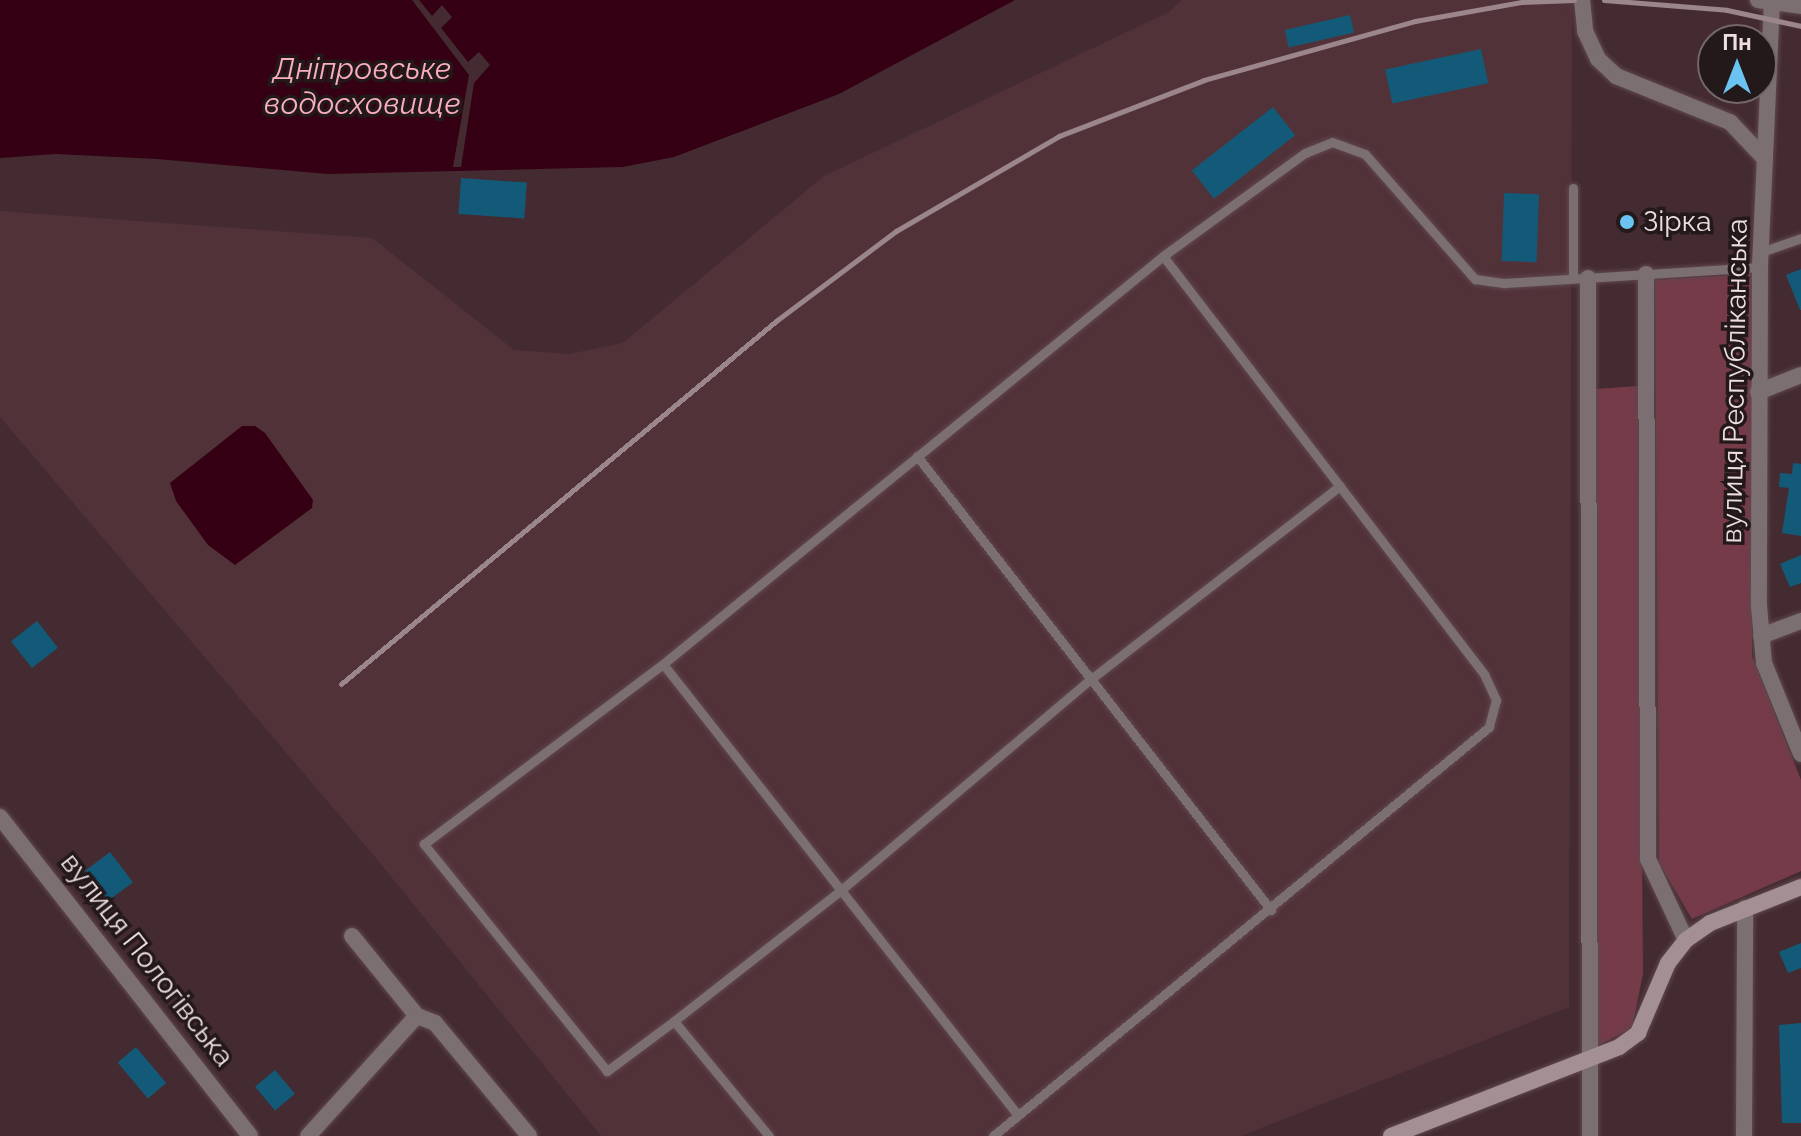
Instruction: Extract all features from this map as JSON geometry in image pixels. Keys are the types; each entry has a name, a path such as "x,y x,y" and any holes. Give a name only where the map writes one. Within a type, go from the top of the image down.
{"street":[{"path":"1582,0 1585,31 1598,59 1616,76 1730,122 1765,159"},
{"path":"1765,1 1801,6"},
{"name":"вулиця Республіканська","path":"1765,1 1765,159 1758,392 1761,636 1764,663 1801,754"},
{"path":"1646,274 1648,859 1686,940"},
{"path":"1580,278 1590,1136"},
{"path":"1758,392 1801,375"},
{"path":"1761,636 1801,621"},
{"name":"вулиця Пологівська","path":"0,817 250,1136"},
{"path":"1391,1136 1589,1057 1638,1033 1668,963 1686,940 1745,908 1801,887"},
{"path":"1744,1136 1745,908"},
{"path":"352,936 417,1016 435,1023 529,1136"},
{"path":"308,1136 417,1016"}],"lane":[{"path":"1340,486 1091,679 841,890 607,1071 424,844 663,664 1163,256 1305,153 1332,142 1365,154 1475,279 1646,274 1760,259 1801,238"},
{"path":"1573,188 1580,278"},
{"path":"993,1136 1271,910 1489,727 1496,700 1484,674 1163,256"},
{"path":"917,456 1271,910"},
{"path":"663,664 1017,1114"},
{"path":"674,1021 769,1136"}],"shaded area":[{"path":"1182,0 1572,0 1569,1007 1241,1136 601,1136 376,858 0,417 0,211 372,238 514,350 569,354 623,343 824,176 1169,12"},
{"path":"1752,274 1752,656 1801,780 1801,871 1692,919 1659,863 1655,280"},
{"path":"1638,386 1643,974 1632,1028 1595,1047 1596,389"}],"water":[{"name":"Дніпровське водосховище","path":"0,0 1015,0 839,94 674,157 623,167 328,174 157,159 56,154 0,158"},
{"path":"242,426 255,426 265,433 313,500 312,508 235,565 208,545 176,501 170,483"}],"pier":[{"path":"412,0 419,0 432,16 442,5 452,17 441,28 468,62 479,52 490,65 474,83 461,167 453,167 469,75"}],"building":[{"path":"1350,15 1354,33 1289,48 1285,30"},
{"path":"1481,49 1488,83 1392,104 1385,69"},
{"path":"1273,107 1295,135 1214,199 1192,170"},
{"path":"461,178 527,183 524,219 458,214"},
{"path":"1504,193 1539,194 1537,262 1502,261"},
{"path":"1801,269 1801,310 1800,310 1786,275"},
{"path":"1793,463 1801,464 1801,536 1782,533 1789,488 1779,487 1780,473 1792,474"},
{"path":"1801,555 1801,583 1790,587 1780,564"},
{"path":"37,621 58,648 32,668 11,641"},
{"path":"110,852 133,882 108,901 85,871"},
{"path":"1801,943 1801,968 1788,973 1779,952"},
{"path":"1801,1023 1801,1123 1782,1123 1779,1025"},
{"path":"136,1047 166,1083 148,1098 118,1062"},
{"path":"275,1070 295,1094 275,1110 255,1087"}],"railway":[{"path":"341,684 776,321 896,231 1059,136 1204,80 1415,21 1522,2 1574,0"},
{"path":"1604,0 1727,10 1801,26"}],"place":[{"name":"Зірка","path":"1627,222"}]}
